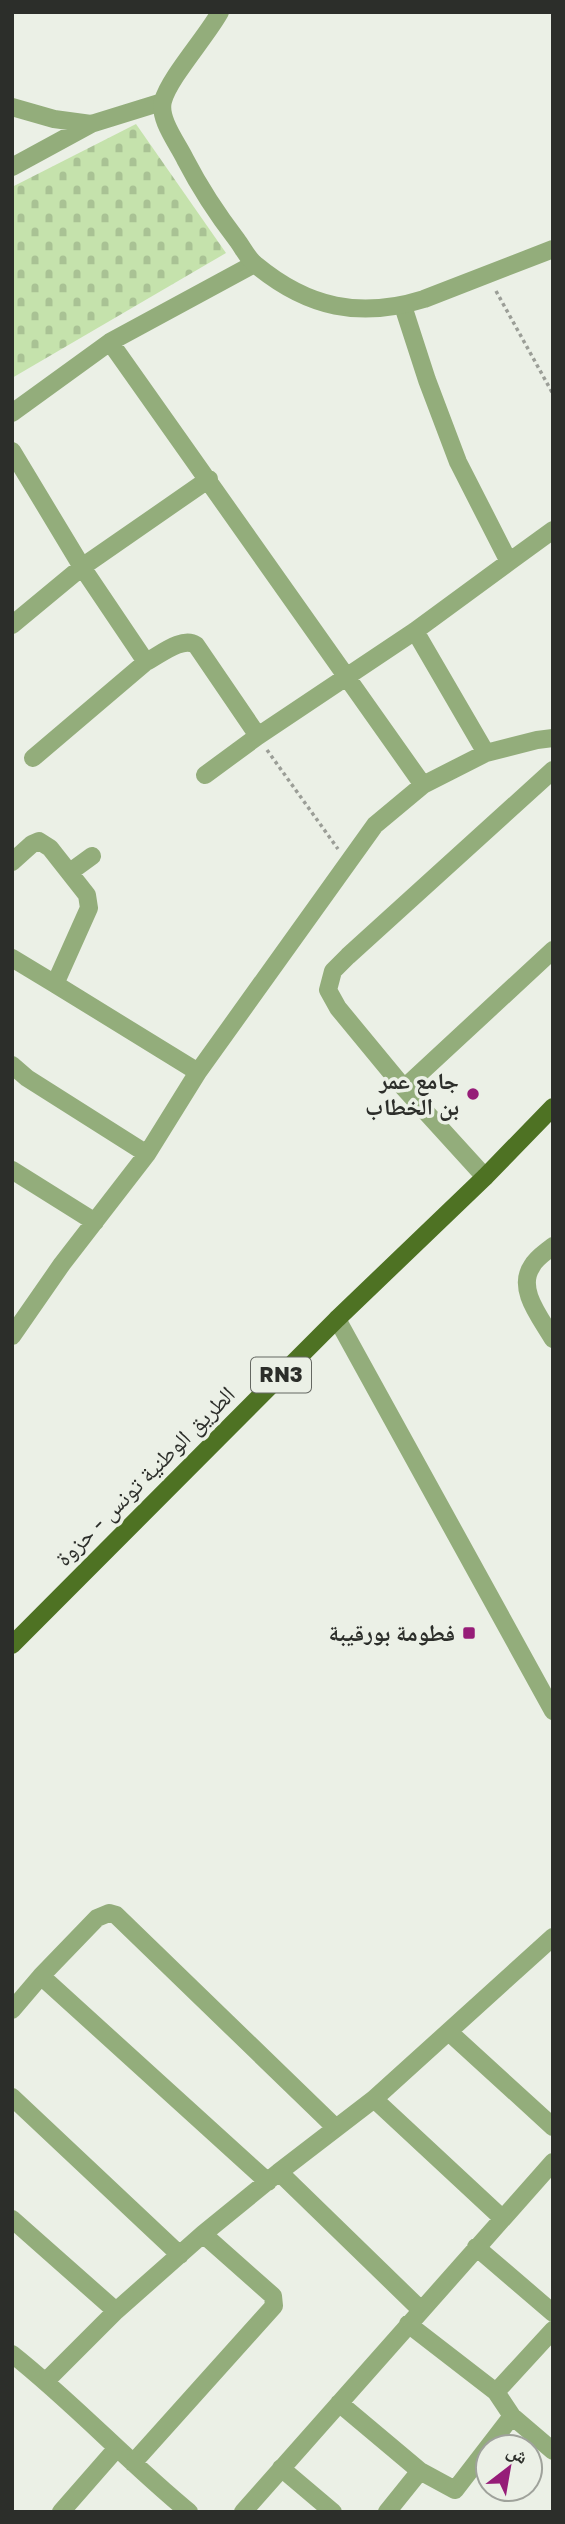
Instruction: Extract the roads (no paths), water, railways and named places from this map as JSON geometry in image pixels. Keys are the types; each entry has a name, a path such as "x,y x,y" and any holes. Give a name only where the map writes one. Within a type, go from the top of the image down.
{"main road":[{"name":"الطريق الوطنية تونس - حزوة","path":"12,1645 553,1107"}],"street":[{"path":"220,12 162,102 165,119 204,196 254,264 306,298 359,311 403,306 553,249"},
{"path":"12,167 90,124 162,102"},
{"path":"12,107 54,119 90,124"},
{"path":"12,413 110,342 254,264"},
{"path":"403,306 458,462 509,562"},
{"path":"110,342 423,785"},
{"path":"12,450 82,567 146,662"},
{"path":"12,625 82,567 209,479"},
{"path":"205,775 258,736 415,631 553,530"},
{"path":"415,631 486,753"},
{"path":"33,758 146,662 183,642 191,641 197,645 258,736"},
{"path":"12,1336 18,1317 147,1154 198,1072 375,825 423,785 486,753 553,738"},
{"path":"485,1177 404,1088 338,1008 328,990 333,971 553,770"},
{"path":"12,862 39,841 50,848 87,895 89,908 55,984"},
{"path":"70,872 92,856"},
{"path":"404,1088 553,950"},
{"path":"12,958 198,1072"},
{"path":"12,1065 27,1078 147,1154"},
{"path":"12,1170 95,1222"},
{"path":"553,1246 533,1263 527,1275 526,1288 553,1339"},
{"path":"337,1319 553,1711"},
{"path":"12,2010 97,1918 110,1913 116,1915 337,2128"},
{"path":"46,2381 116,2311 203,2234 374,2099 553,1937"},
{"path":"41,1976 273,2177 421,2310"},
{"path":"449,2032 553,2127"},
{"path":"12,2097 180,2255"},
{"path":"374,2099 502,2218"},
{"path":"243,2512 553,2162"},
{"path":"12,2218 116,2311"},
{"path":"133,2463 274,2306 273,2296 203,2234"},
{"path":"476,2247 553,2313"},
{"path":"408,2324 496,2392 512,2416 553,2451"},
{"path":"496,2392 553,2330"},
{"path":"12,2354 46,2381 189,2512"},
{"path":"339,2403 420,2471 455,2490 512,2416"},
{"path":"61,2512 117,2448"},
{"path":"281,2468 334,2512"},
{"path":"387,2512 420,2471"},
{"path":"159,2512 172,2498"}],"place":[{"name":"جامع عمر بن الخطاب","path":"473,1094"},
{"name":"فطومة بورقيبة","path":"469,1633"}]}
